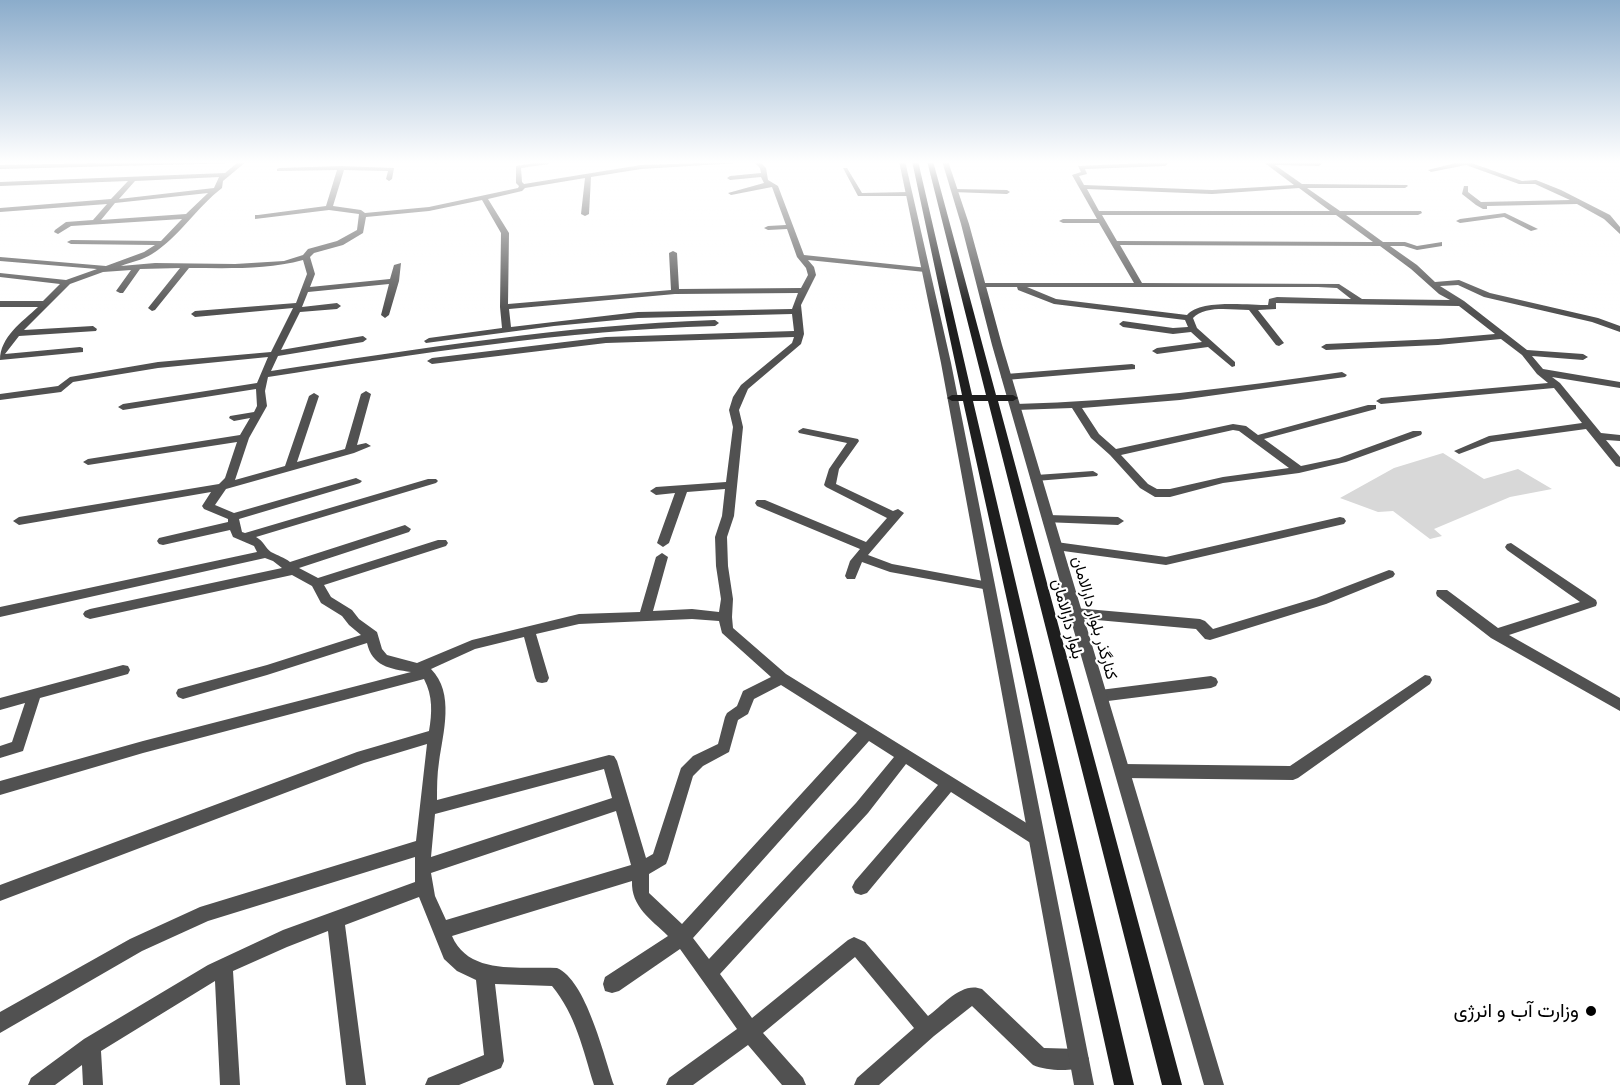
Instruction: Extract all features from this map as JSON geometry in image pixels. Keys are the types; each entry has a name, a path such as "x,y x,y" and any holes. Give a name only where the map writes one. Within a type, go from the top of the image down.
{"main road":[{"path":"927,212 1019,630 1124,1085"},
{"name":"بلوار دارالامان","path":"943,212 1172,1085"},
{"path":"952,398 993,398 1014,403"}],"street":[{"path":"23,219 33,212"},
{"path":"94,223 104,212"},
{"path":"0,275 67,282 147,254 163,243 193,212"},
{"path":"258,217 300,212"},
{"path":"358,212 363,215 400,212"},
{"path":"492,212 505,233 504,307 507,330"},
{"path":"784,212 801,257 810,267 812,274 809,284 802,290 796,311 800,334 796,344 744,387 734,410 738,426 728,516 721,537 727,599 725,617 727,630 781,678 1035,837"},
{"path":"913,212 989,586 1084,1085"},
{"name":"کنارگذر بلوار دارالامان","path":"961,212 1006,377 1214,1085"},
{"path":"1339,212 1525,353 1540,372 1557,385 1620,464"},
{"path":"1490,212 1496,215"},
{"path":"1597,212 1607,217 1620,232"},
{"path":"1096,213 1418,213"},
{"path":"1096,213 1139,285"},
{"path":"0,259 103,269 258,265 306,258 311,251 340,243 360,231 363,215"},
{"path":"1460,221 1508,215 1534,229"},
{"path":"58,232 69,224 188,216"},
{"path":"1063,221 1101,221"},
{"path":"768,228 789,227"},
{"path":"71,242 163,243"},
{"path":"1114,243 1406,244 1417,248 1439,244"},
{"path":"673,253 675,292"},
{"path":"801,257 925,270"},
{"path":"265,554 258,543 237,534 233,521 208,506 230,479 244,438 259,414 262,406 262,380 298,308 311,274 306,258"},
{"path":"385,315 398,265"},
{"path":"152,308 186,266"},
{"path":"120,291 137,267"},
{"path":"305,290 395,280"},
{"path":"0,355 16,333 67,282"},
{"path":"1436,284 1459,282 1487,295 1595,320 1620,329"},
{"path":"981,285 1334,286 1360,301"},
{"path":"1014,285 1054,301 1189,318"},
{"path":"504,307 675,292 802,290"},
{"path":"1189,318 1195,311 1206,308 1273,307 1272,301 1277,300 1461,303"},
{"path":"0,304 47,304"},
{"path":"195,314 337,306"},
{"path":"1251,307 1279,343"},
{"path":"429,341 554,323 638,315 796,311"},
{"path":"1189,318 1193,329 1232,364"},
{"path":"123,407 414,352 625,327 715,323"},
{"path":"1123,324 1173,331 1193,329"},
{"path":"16,333 93,329"},
{"path":"432,361 606,340 800,334"},
{"path":"1326,348 1503,336"},
{"path":"0,397 61,389 70,380 149,366 275,354 363,339"},
{"path":"1157,351 1210,344"},
{"path":"0,355 80,350"},
{"path":"1525,353 1583,357"},
{"path":"1006,377 1132,367"},
{"path":"1540,372 1620,385"},
{"path":"1014,403 1076,406 1197,396 1342,375"},
{"path":"1258,438 1377,404 1557,385"},
{"path":"350,451 366,394"},
{"path":"290,467 314,396"},
{"path":"1076,406 1095,436 1144,486 1155,493 1170,493 1223,480 1299,470 1355,457 1417,434"},
{"path":"234,418 259,414"},
{"path":"1459,451 1489,439 1590,425"},
{"path":"1114,453 1233,427 1242,428 1258,438 1299,470"},
{"path":"803,431 854,441 834,469 830,485 896,515 856,561 851,576"},
{"path":"1599,436 1620,438"},
{"path":"88,462 244,438"},
{"path":"19,521 225,486 366,446"},
{"path":"1036,478 1093,474"},
{"path":"163,541 356,481"},
{"path":"244,537 432,481"},
{"path":"656,491 730,484"},
{"path":"663,543 682,490"},
{"path":"761,503 865,552 890,568 989,586"},
{"path":"1048,519 1118,521"},
{"path":"1056,546 1166,561 1340,521"},
{"path":"90,614 290,569 405,530"},
{"path":"317,584 442,543"},
{"path":"1496,634 1591,603 1510,547"},
{"path":"0,612 265,554 277,558 290,569 317,584 326,600 347,613 354,622 372,636 374,650 380,658 392,664 424,670 436,687 437,735 432,758 423,868 424,887 446,947 464,966 485,974 557,977 572,994 581,1014 604,1085"},
{"path":"645,615 662,557"},
{"path":"1075,613 1200,624 1210,635 1321,601 1389,574"},
{"path":"1442,593 1496,634 1620,705"},
{"path":"0,788 424,670 472,645 579,619 692,614 725,617"},
{"path":"528,632 542,678"},
{"path":"183,693 267,670 372,636"},
{"path":"0,704 123,670"},
{"path":"441,930 641,870 660,859 686,773 698,761 724,748 732,717 743,710 748,695 781,678"},
{"path":"1123,771 1293,773 1425,680"},
{"path":"1100,696 1211,682"},
{"path":"0,752 18,747 34,696"},
{"path":"612,984 682,937 867,733"},
{"path":"0,893 362,757 437,735"},
{"path":"708,974 862,808 905,754"},
{"path":"428,809 609,761 641,870 640,893 643,899 682,937 765,1052 796,1085"},
{"path":"861,887 949,783"},
{"path":"423,868 621,802"},
{"path":"0,1023 136,945 206,913 424,846"},
{"path":"38,1085 91,1046 214,971 283,939 424,887"},
{"path":"335,919 356,1085"},
{"path":"676,1085 750,1032 854,946 859,948 927,1029"},
{"path":"224,968 230,1085"},
{"path":"435,1085 494,1061 485,974"},
{"path":"864,1085 927,1029 968,997 975,996 1040,1058 1079,1059"},
{"path":"91,1046 93,1085"}],"shaded area":[{"path":"1443,453 1484,479 1518,469 1552,489 1510,497 1434,529 1442,536 1430,539 1393,511 1378,512 1340,498 1394,468"}],"place":[{"name":"وزارت آب و انرژی","path":"1591,1011"}]}
